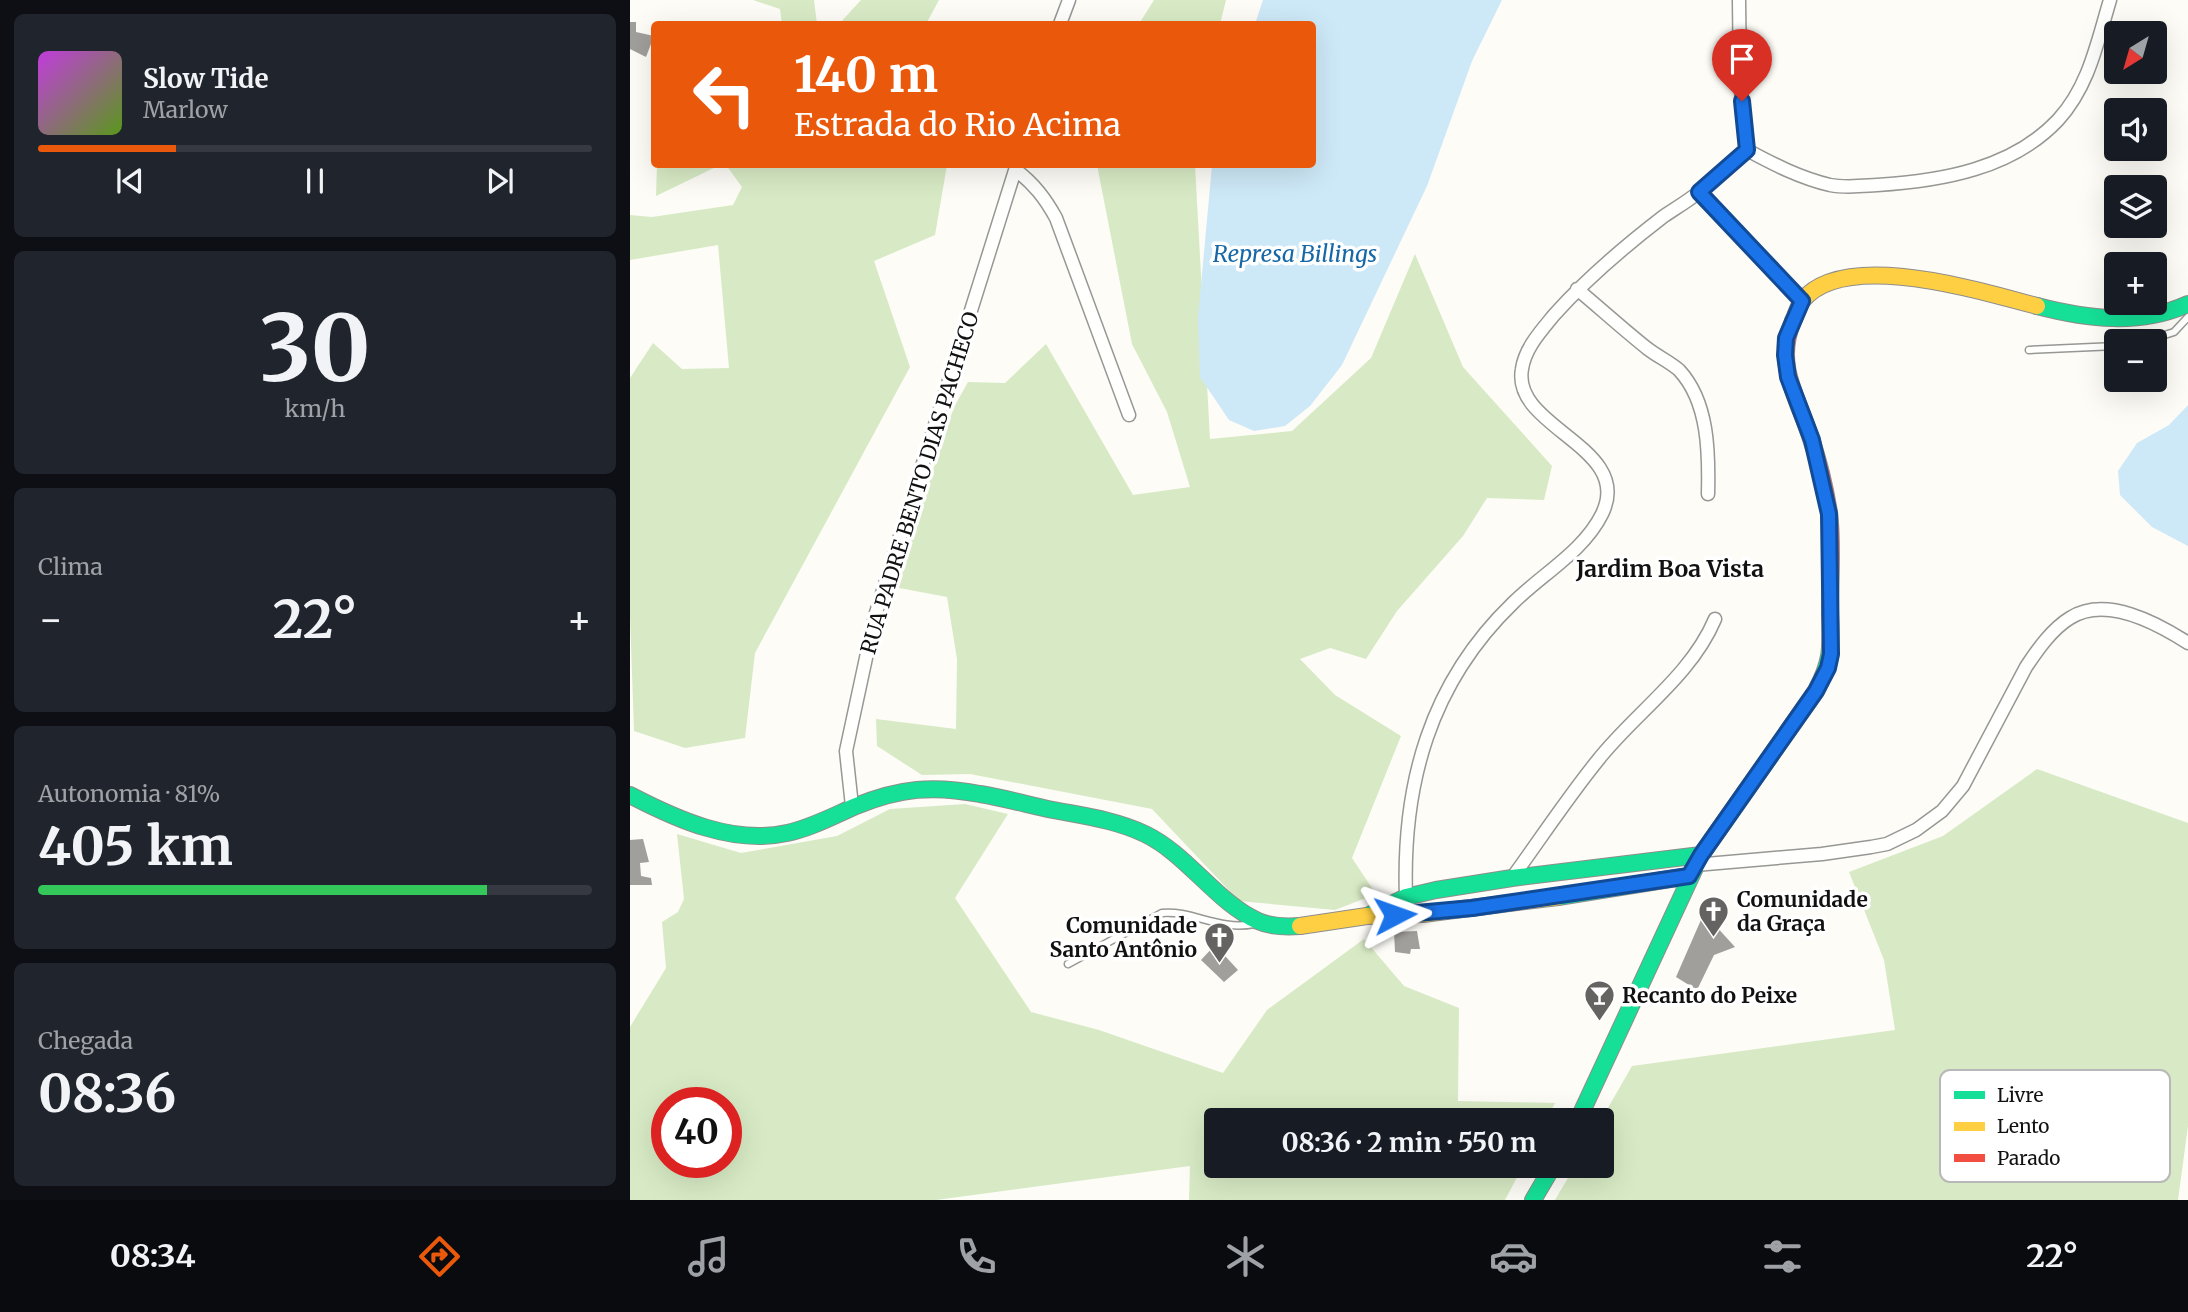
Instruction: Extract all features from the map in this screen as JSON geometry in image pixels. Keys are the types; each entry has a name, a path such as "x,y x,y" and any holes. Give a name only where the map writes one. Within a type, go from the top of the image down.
{"street":[{"path":"1061,21 1069,0"},
{"path":"1739,0 1740,81 1747,150"},
{"path":"1747,150 1798,175 1843,187 1890,184 1949,175 1999,161 2029,145 2051,127 2085,82 2110,0"},
{"path":"1420,914 1413,909 1406,897 1407,827 1426,736 1442,696 1471,651 1498,618 1587,536 1606,505 1608,495 1600,469 1589,454 1525,397 1521,371 1524,359 1533,343 1577,289 1629,244 1699,192 1747,150"},
{"name":"RUA PADRE BENTO DIAS PACHECO","path":"852,806 846,751 875,616 1017,168"},
{"path":"1018,168 1044,197 1056,218 1129,415"},
{"path":"1699,192 1802,301"},
{"path":"1584,1108 1695,865 1816,691 1828,668 1831,654 1829,514 1812,440 1788,377 1785,355 1786,338 1802,301 1821,286 1838,279 1884,274 1958,286 2056,312 2111,319 2146,317 2188,304"},
{"path":"1577,289 1649,350 1678,369 1686,380 1706,432 1708,494"},
{"path":"1366,916 1406,897 1512,878 1822,854 1886,844 1916,830 1942,811 1963,786 2026,667 2038,649 2068,619 2081,612 2095,610 2125,613 2165,629 2188,643"},
{"path":"1512,878 1599,759 1683,669 1715,620"},
{"path":"630,795 682,820 751,835 787,834 852,806 895,792 937,788 972,792 1134,829 1162,844 1220,896 1259,923 1291,927 1366,916 1420,914 1695,865"},
{"path":"1533,1200 1546,1178"}],"lane":[{"path":"2167,334 2174,332 2188,317"},
{"path":"2029,350 2104,347"},
{"path":"1068,964 1161,913 1176,913 1223,925 1244,926 1259,923"}],"green space":[{"path":"753,0 814,0 817,21 782,21 780,9"},
{"path":"861,0 939,0 928,21 842,21"},
{"path":"1154,0 1226,0 1221,21 1141,21"},
{"path":"657,168 714,168 656,196"},
{"path":"728,168 946,168 935,235 874,261 910,367 755,653 745,738 685,748 634,731 630,615 630,378 653,343 682,369 729,368 718,245 630,260 630,215 652,217 733,205 742,187"},
{"path":"1098,168 1195,168 1210,439 1292,431 1371,358 1415,254 1463,367 1552,466 1544,500 1487,498 1463,536 1397,611 1366,659 1330,648 1300,659 1335,695 1401,736 1352,858 1376,894 1335,910 1239,901 1152,809 970,774 922,775 877,746 876,719 956,729 957,659 947,597 894,587 954,407 968,382 1005,383 1046,344 1133,495 1190,487 1167,412 1132,344"},
{"path":"2037,769 2188,823 2188,1126 2178,1200 1555,1200 1568,1178 1614,1178 1614,1108 1608,1108 1632,1066 1895,1030 1884,960 1849,872 1943,836"},
{"path":"965,804 1008,814 955,898 1031,1012 1099,1030 1223,1073 1267,1010 1364,939 1404,986 1459,1008 1458,1101 1555,1103 1552,1108 1204,1108 1204,1178 1517,1178 1505,1200 1189,1200 1190,1166 936,1200 630,1200 630,1027 666,968 662,922 678,912 684,899 677,834 741,853 837,836 890,809"}],"water":[{"name":"Represa Billings","path":"1263,0 1502,0 1472,61 1427,186 1342,365 1310,406 1285,426 1254,431 1229,420 1200,377 1198,318 1212,168 1316,168 1316,21 1256,21"},
{"path":"2188,405 2188,546 2152,527 2120,495 2118,471 2137,443 2169,425"}],"building":[{"path":"630,22 636,22 636,32 651,35 651,44 646,57 630,49"},
{"path":"643,839 649,862 640,863 641,876 651,878 652,885 630,885 630,840"},
{"path":"1704,913 1735,947 1714,955 1697,990 1676,977"},
{"path":"1417,931 1420,949 1411,949 1410,954 1395,952 1394,932"},
{"name":"Comunidade Santo Antônio","path":"1215,945 1238,970 1224,982 1201,960"}],"traffic: fast":[{"path":"2037,306 2094,317 2132,318 2170,311 2188,304"},
{"path":"1584,1108 1701,855 1816,691 1829,654 1830,614"},
{"path":"630,795 686,821 746,836 767,836 805,828 872,800 902,792 932,789 989,796 1100,819 1134,829 1175,854 1243,913 1268,924 1300,926"},
{"path":"1371,914 1406,897 1436,890 1701,855"},
{"path":"1558,897 1689,876"},
{"path":"1533,1200 1546,1178"}],"traffic: slow":[{"path":"1793,321 1802,301 1822,285 1849,277 1915,278 2037,306"},
{"path":"1300,926 1367,916 1423,914 1558,897"}],"traffic: jam":[{"path":"1793,321 1786,352 1787,367 1817,457 1829,512 1830,614"}],"place":[{"name":"Comunidade da Graça","path":"1714,939"},
{"name":"Comunidade Santo Antônio","path":"1220,965"},
{"name":"Recanto do Peixe","path":"1599,1023"}],"district":[{"name":"Jardim Boa Vista","path":"1670,569"}],"route":[{"path":"1395,915 1472,908 1689,876 1816,691 1828,668 1831,654 1829,514 1824,483 1812,440 1788,377 1785,355 1786,338 1802,301 1699,192 1747,150 1742,101"}]}
